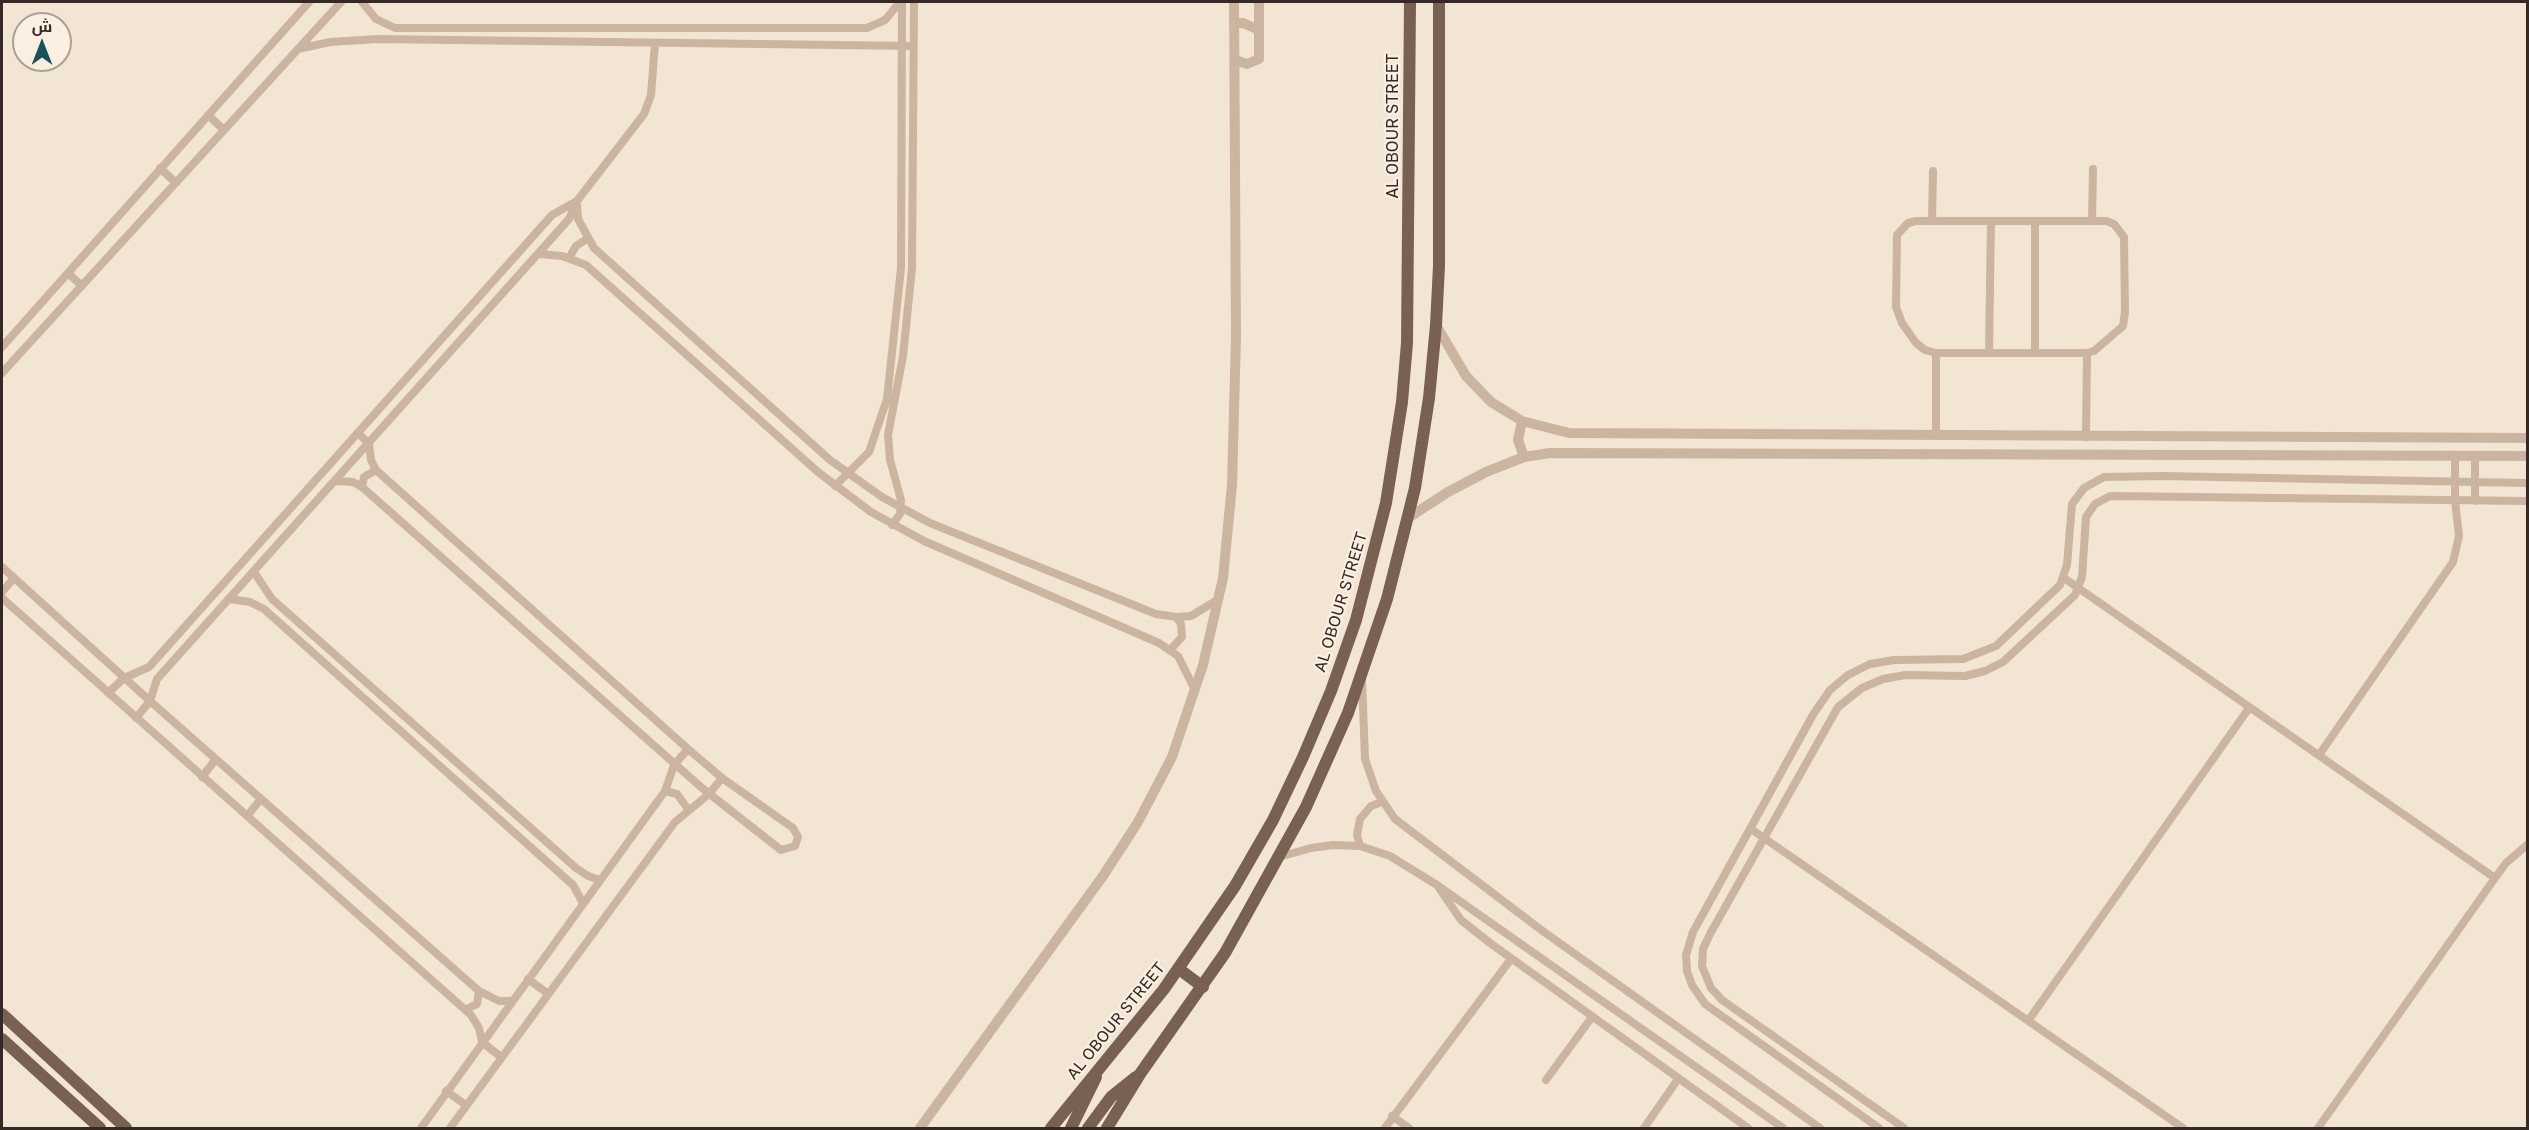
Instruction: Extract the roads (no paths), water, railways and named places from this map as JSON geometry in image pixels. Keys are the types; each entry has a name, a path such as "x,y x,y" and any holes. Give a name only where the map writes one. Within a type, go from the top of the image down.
{"main road":[{"name":"AL OBOUR STREET","path":"1051,1128 1179,969 1235,886 1272,820 1303,757 1347,648 1373,557 1396,448 1407,343 1410,2"},
{"path":"1107,1128 1140,1074 1203,987 1278,857 1326,764 1362,676 1387,599 1408,518 1423,443 1436,325 1439,266 1439,2"},
{"path":"1179,969 1203,987"},
{"path":"2,1014 126,1128"},
{"path":"2,1039 100,1128"},
{"path":"1071,1128 1086,1102 1099,1068"},
{"path":"1088,1128 1111,1097 1140,1074"}],"street":[{"path":"2,347 309,2"},
{"path":"3,368 82,286 341,2"},
{"path":"362,2 368,12 385,25 414,28 867,28 885,20 901,2"},
{"path":"835,486 863,460 873,443 887,399 896,332 901,268 901,2"},
{"path":"892,525 901,508 888,449 889,427 902,366 909,312 914,2"},
{"path":"920,1128 1103,876 1138,822 1172,757 1195,690 1219,599 1227,547 1232,485 1236,337 1234,2"},
{"path":"1235,60 1247,64 1259,59 1259,2"},
{"path":"1234,23 1248,25 1259,30"},
{"path":"414,28 414,39"},
{"path":"588,28 588,42"},
{"path":"298,49 346,40 414,39 913,46"},
{"path":"136,718 150,701 157,679 569,219 577,201 644,114 651,95 655,43"},
{"path":"208,115 224,130"},
{"path":"160,168 176,183"},
{"path":"2092,221 2093,169"},
{"path":"1932,221 1933,171"},
{"path":"577,201 578,219 594,248 780,416 848,472 901,508 930,523 1134,605 1176,617 1200,612 1219,599"},
{"path":"108,693 124,678 149,667 552,215 577,201"},
{"path":"902,203 912,203"},
{"path":"1989,353 1991,221"},
{"path":"2035,353 2036,221"},
{"path":"2092,221 2114,224 2124,237 2125,319 2119,331 2087,353 1936,353 1916,344 1899,318 1896,307 1897,235 1908,223 2092,221"},
{"path":"569,258 576,246 588,238"},
{"path":"539,254 569,258 586,265 835,486 892,525 1170,650 1184,666 1195,690"},
{"path":"68,273 82,286"},
{"path":"664,333 676,320"},
{"path":"1436,325 1474,385 1491,402 1522,422 1548,430 1580,434 2528,438"},
{"path":"1936,353 1936,435"},
{"path":"2086,437 2087,353"},
{"path":"715,379 726,367"},
{"path":"768,428 780,416"},
{"path":"1522,422 1518,440 1524,457"},
{"path":"336,481 353,482 362,487 709,794 781,850 795,846 798,837 793,828 722,778 688,749 376,470 371,460 369,444 359,434"},
{"path":"2319,755 2453,561 2459,536 2455,482 2447,437"},
{"path":"873,443 888,449"},
{"path":"1408,518 1467,481 1524,457 1550,453 1833,452 2528,456"},
{"path":"2475,456 2475,501"},
{"path":"362,487 364,477 376,470"},
{"path":"1879,1128 1752,1038 1700,998 1692,986 1686,963 1690,940 1814,712 1839,682 1859,669 1882,662 1954,660 1980,655 2005,639 2055,592 2064,578 2072,504 2084,488 2104,477 2162,476 2528,483"},
{"path":"1904,1128 1760,1026 1711,988 1704,974 1702,957 1710,934 1825,725 1844,701 1862,688 1894,676 1965,676 1995,667 2070,601 2079,588 2083,572 2086,517 2095,504 2110,496 2528,501"},
{"path":"2,567 124,678 479,991 499,1001 512,1001"},
{"path":"254,572 265,591 448,756 582,873 600,880"},
{"path":"2,592 14,578"},
{"path":"2064,578 2494,878"},
{"path":"255,604 265,591"},
{"path":"2,598 465,1010 479,1028 482,1042 501,1057"},
{"path":"230,599 255,604 264,609 573,885 584,903"},
{"path":"1170,650 1178,645 1182,637 1181,624 1176,617"},
{"path":"149,667 151,675 157,679"},
{"path":"1362,676 1365,759 1382,802 1407,831 1820,1128"},
{"path":"2028,1021 2249,708"},
{"path":"421,1128 665,792 674,765 688,749"},
{"path":"440,766 448,756"},
{"path":"202,777 216,759"},
{"path":"450,1128 547,993 675,822 709,794 722,778"},
{"path":"665,792 677,794 688,809"},
{"path":"247,816 261,799"},
{"path":"1360,846 1357,835 1360,819 1371,806 1382,802"},
{"path":"1751,829 2183,1128"},
{"path":"2319,1128 2494,878 2514,855 2528,844"},
{"path":"1278,857 1322,846 1360,846 1390,856 1437,885 1783,1128"},
{"path":"573,885 580,880 582,873"},
{"path":"1437,885 1461,920 1510,959 1749,1128"},
{"path":"1384,1128 1510,959"},
{"path":"528,979 547,993"},
{"path":"465,1010 477,1004 479,991"},
{"path":"1546,1080 1592,1017"},
{"path":"1752,1038 1760,1026"},
{"path":"1644,1128 1678,1079"},
{"path":"446,1092 466,1105"},
{"path":"1392,1116 1409,1128"}]}
